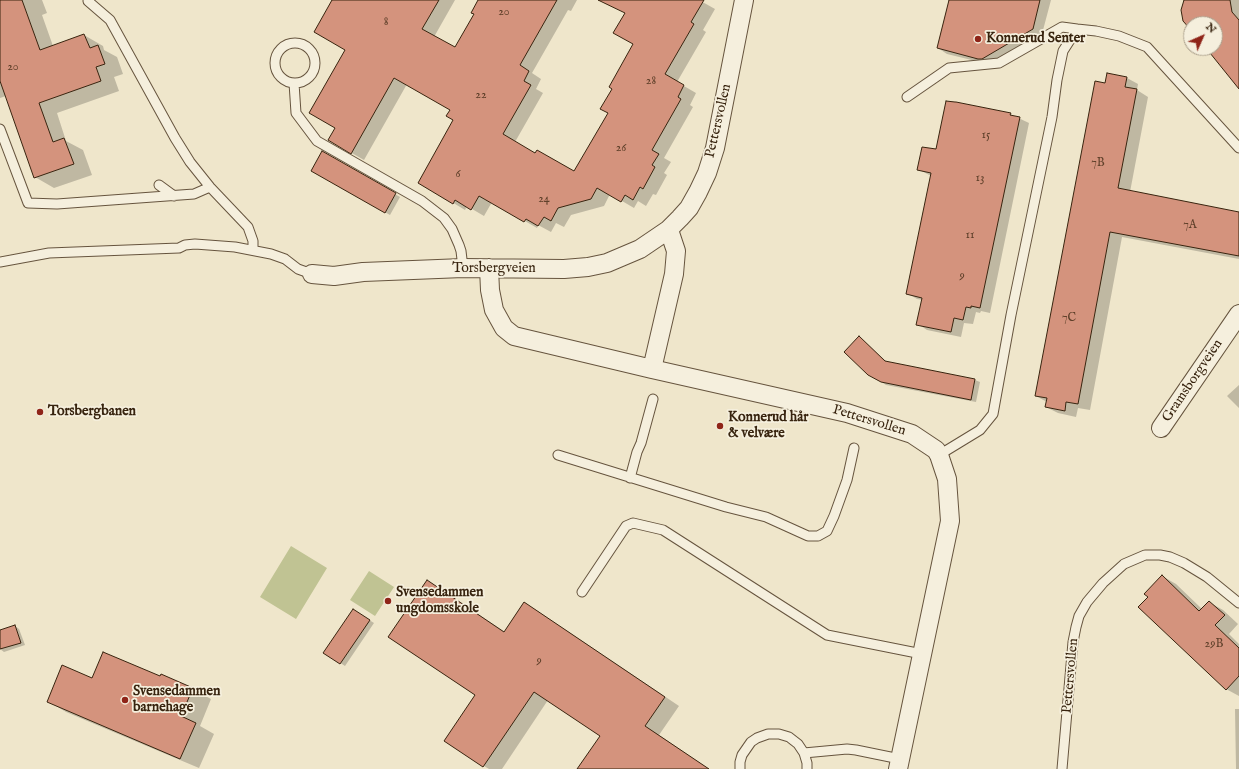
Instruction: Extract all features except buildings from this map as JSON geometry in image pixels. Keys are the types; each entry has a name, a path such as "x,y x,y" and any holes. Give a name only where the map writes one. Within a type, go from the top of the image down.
{"street":[{"name":"Pettersvollen","path":"669,230 689,208 707,173 715,148 744,0"},
{"name":"Torsbergveien","path":"312,274 334,276 363,272 463,268 564,269 588,267 607,263 640,249 669,230"},
{"path":"652,369 674,274 676,251 669,230"},
{"name":"Pettersvollen","path":"489,268 490,290 494,310 504,328 514,336 847,413 912,434 936,450 947,478 950,521 899,764"},
{"name":"Gramsborgveien","path":"1161,428 1239,314"}],"lane":[{"path":"88,1 110,20 175,138 190,162 210,187 248,227 253,241 252,249"},
{"path":"907,97 949,68 999,63 1062,27 1096,31 1119,36 1147,47 1239,148"},
{"path":"939,455 980,430 993,414 1011,315 1052,117 1063,51 1077,29"},
{"path":"295,42 308,46 315,57 316,63 311,76 306,80 294,83 288,82 277,73 275,59 277,52 282,47 288,43 295,42"},
{"path":"294,83 296,113 317,141 422,201 444,218 452,229 459,245 463,268"},
{"path":"0,129 28,203 57,204 174,196 194,194 210,187"},
{"path":"159,185 174,196"},
{"path":"0,262 49,253 179,248 186,245 195,244 252,249 271,254 285,260 298,269 312,274"},
{"path":"630,478 653,399"},
{"path":"558,455 726,507 766,517 808,536 818,536 827,531 834,516 847,480 854,448"},
{"path":"582,592 626,526 633,523 663,530 827,635 922,654"},
{"name":"Pettersvollen","path":"1062,769 1073,642 1076,627 1079,616 1102,584 1124,564 1145,555 1160,555 1170,557 1184,563 1207,578 1239,603"},
{"path":"740,769 742,754 746,748 757,738 768,734 779,734 789,737 798,744 804,753 807,769"},
{"name":"Pettersvollen","path":"804,753 847,749 899,764"}],"green space":[{"path":"291,546 327,568 296,619 260,597"},
{"path":"369,571 394,587 375,616 350,600"}],"place":[{"name":"Konnerud Senter","path":"978,39"},
{"name":"Torsbergbanen","path":"40,412"},
{"name":"Konnerud hår & velvære","path":"720,426"},
{"name":"Svensedammen ungdomsskole","path":"388,601"},
{"name":"Svensedammen barnehage","path":"125,700"}]}
